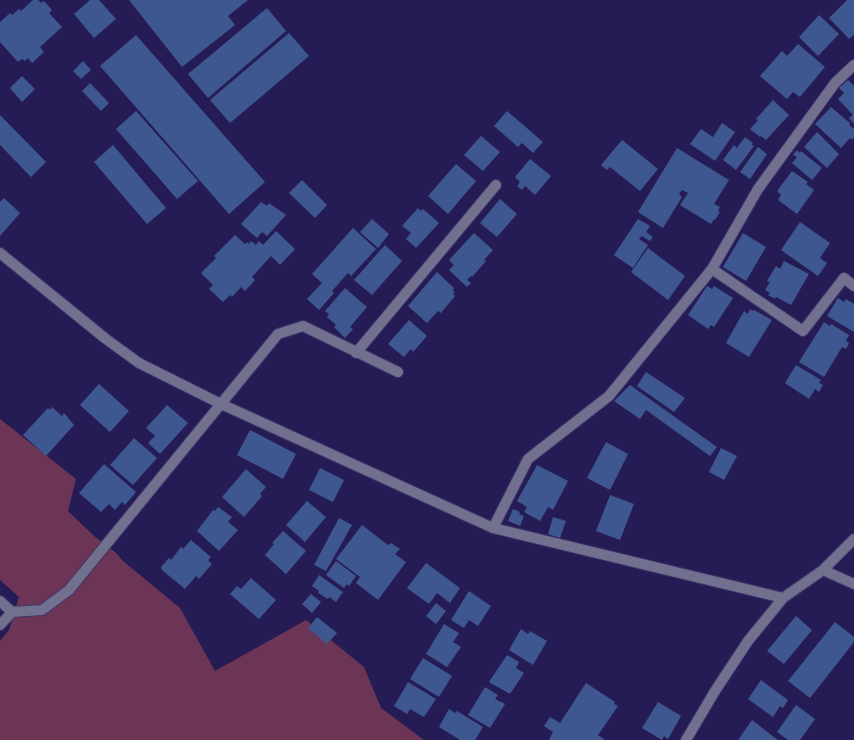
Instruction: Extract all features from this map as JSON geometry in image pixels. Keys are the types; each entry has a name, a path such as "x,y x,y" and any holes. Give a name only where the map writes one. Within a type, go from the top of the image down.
{"street":[{"path":"494,528 528,459 609,396 712,269 758,189 835,83 854,65"},
{"path":"356,353 496,185"},
{"path":"0,253 106,339 139,363 221,404 494,528 783,598"},
{"path":"712,269 802,331 844,278 854,286"},
{"path":"0,625 12,612 42,610 69,590 278,334 303,326 398,372"},
{"path":"686,740 748,641 783,598 823,570 854,539"},
{"path":"823,570 854,584"},
{"path":"0,601 12,612"}],"shaded area":[{"path":"0,419 76,479 68,511 94,536 180,608 215,671 306,620 364,667 381,708 424,740 0,740 0,641 9,630 19,597 0,580"}],"building":[{"path":"33,0 38,0 41,3 44,1 52,10 49,13 62,27 40,47 44,52 32,63 28,58 25,61 22,59 18,62 0,42 0,22 10,13 12,15 19,9 21,11"},
{"path":"90,0 99,0 116,19 94,38 74,14"},
{"path":"129,0 248,0 228,16 235,25 182,67"},
{"path":"847,0 854,0 854,35 849,39 829,18"},
{"path":"267,8 286,31 208,98 188,74"},
{"path":"819,15 839,34 818,56 799,37"},
{"path":"289,33 309,56 230,123 210,100"},
{"path":"136,35 265,182 229,214 100,66"},
{"path":"798,44 825,67 800,97 793,92 787,99 760,76 782,51 787,56"},
{"path":"83,61 91,70 81,79 73,71"},
{"path":"22,76 35,89 22,102 10,88"},
{"path":"848,80 854,84 854,124 849,118 853,115 838,99 844,93 839,88"},
{"path":"90,83 109,103 101,111 82,91"},
{"path":"773,100 789,115 766,140 750,129 758,120 756,119"},
{"path":"831,107 850,123 849,125 854,129 852,140 850,138 841,148 815,124"},
{"path":"136,111 198,181 177,199 116,129"},
{"path":"507,111 543,142 533,153 522,143 518,147 494,126"},
{"path":"0,115 46,162 31,177 0,145"},
{"path":"722,123 735,132 715,161 690,144 701,129 713,137"},
{"path":"817,132 839,154 827,168 804,147"},
{"path":"481,136 500,152 483,171 464,155"},
{"path":"745,137 754,146 736,170 723,160 734,145 737,148"},
{"path":"622,140 658,169 640,191 610,167 607,170 601,165"},
{"path":"113,145 166,208 147,224 94,162"},
{"path":"758,147 767,154 750,179 740,172"},
{"path":"677,148 729,180 714,204 720,207 718,211 720,212 711,224 680,205 688,193 682,190 679,194 682,197 663,228 638,212"},
{"path":"797,150 800,153 801,151 822,168 812,180 792,163 797,157 793,155"},
{"path":"530,159 551,176 535,195 525,186 522,190 517,186 520,182 515,177"},
{"path":"456,164 476,181 448,214 428,196"},
{"path":"792,171 808,182 806,184 814,190 797,214 778,200 781,195 777,191"},
{"path":"302,180 327,205 315,218 289,193"},
{"path":"4,198 20,213 0,236 0,202"},
{"path":"500,199 517,214 497,237 480,223"},
{"path":"261,202 267,206 269,203 286,215 267,236 262,232 257,238 241,224"},
{"path":"418,208 421,211 423,209 439,223 416,248 406,239 411,233 402,226"},
{"path":"372,219 389,234 378,248 360,232"},
{"path":"638,219 650,226 646,232 653,237 650,241 642,236 639,239 648,245 633,268 614,255"},
{"path":"800,222 830,243 820,258 827,263 818,276 781,250"},
{"path":"353,228 376,249 351,276 348,273 319,310 307,299 322,283 312,274"},
{"path":"276,231 295,249 280,265 271,256 252,277 255,280 245,291 241,287 232,297 230,295 223,302 209,289 213,285 201,273 216,258 214,256 235,235 245,244 247,242 249,244 251,241 256,245 259,241 263,245"},
{"path":"474,233 493,250 484,260 486,261 467,280 471,283 467,287 449,270 454,265 449,260"},
{"path":"743,233 766,247 746,281 723,267"},
{"path":"385,245 402,261 372,295 354,280"},
{"path":"648,248 685,276 668,300 631,272"},
{"path":"784,261 809,274 791,305 768,295 770,293 765,290 770,282 767,281 776,266 780,269"},
{"path":"437,272 454,288 455,292 453,294 455,296 441,313 438,311 427,323 408,306"},
{"path":"707,286 712,289 714,286 733,298 714,327 711,325 708,329 688,315"},
{"path":"345,288 367,307 350,327 353,329 345,338 334,327 336,325 327,317 329,314 325,311"},
{"path":"838,298 844,302 846,299 854,304 854,332 827,316"},
{"path":"750,309 772,320 749,357 726,343 744,311 748,314"},
{"path":"409,320 427,336 413,352 411,349 404,357 388,344"},
{"path":"824,322 849,335 846,341 849,343 846,349 842,347 824,377 799,362"},
{"path":"796,365 821,380 819,383 823,385 819,392 815,389 809,399 785,383"},
{"path":"646,372 685,398 674,412 637,386"},
{"path":"99,384 129,411 110,432 80,405"},
{"path":"630,385 717,447 710,456 646,410 640,419 614,401"},
{"path":"167,405 188,423 160,454 148,443 155,436 146,428"},
{"path":"52,407 62,416 64,413 74,425 46,456 23,435 48,408 50,410"},
{"path":"250,430 296,454 283,479 237,455"},
{"path":"134,438 157,458 133,485 110,465"},
{"path":"606,442 628,454 610,490 587,478"},
{"path":"721,448 737,456 724,480 709,472"},
{"path":"104,464 136,492 125,505 122,502 115,510 109,504 101,512 79,493"},
{"path":"537,465 568,481 553,510 548,507 540,521 524,512 527,507 517,501"},
{"path":"320,468 344,480 333,502 309,490"},
{"path":"246,469 266,487 260,494 262,496 244,517 222,497"},
{"path":"610,495 634,504 620,540 596,531"},
{"path":"307,501 326,517 305,542 286,525"},
{"path":"218,507 232,517 228,522 238,530 219,551 197,531 213,510 215,511"},
{"path":"513,509 524,516 520,526 508,521"},
{"path":"553,517 566,521 560,538 548,534"},
{"path":"339,518 352,525 326,571 314,565"},
{"path":"362,525 388,545 391,543 400,549 395,554 406,562 378,600 356,583 360,577 336,559"},
{"path":"283,531 306,551 286,574 265,555 274,544 272,543"},
{"path":"191,540 211,557 208,560 212,564 199,579 196,576 185,589 162,570 161,567"},
{"path":"336,561 356,576 349,586 347,584 344,588 326,575"},
{"path":"426,563 460,588 450,603 437,593 429,604 407,588"},
{"path":"319,575 343,592 336,602 318,593 319,591 312,586"},
{"path":"251,578 276,600 259,619 230,594 237,586 241,589"},
{"path":"469,591 491,606 478,626 469,620 464,628 451,620"},
{"path":"311,594 321,602 312,613 302,604"},
{"path":"436,603 446,611 436,624 426,616"},
{"path":"796,616 812,630 784,664 767,651"},
{"path":"317,617 337,633 327,644 308,628"},
{"path":"835,622 854,637 854,642 810,698 788,681"},
{"path":"444,624 459,633 453,642 461,647 447,667 426,654"},
{"path":"521,629 528,634 530,631 547,641 533,665 509,650"},
{"path":"507,655 519,662 516,668 524,673 510,694 489,682"},
{"path":"423,658 452,676 439,697 410,679"},
{"path":"761,680 788,700 783,708 780,706 773,717 748,699"},
{"path":"408,682 436,699 424,717 410,709 407,714 394,706"},
{"path":"586,683 618,706 598,735 605,740 549,740 553,732 544,726 550,717 560,723"},
{"path":"485,687 498,695 495,699 505,704 490,728 468,715"},
{"path":"658,702 681,716 668,739 664,736 662,740 642,728"},
{"path":"796,705 815,719 800,740 788,740 777,732"},
{"path":"449,709 455,713 457,711 483,727 475,740 460,740 439,727"},
{"path":"752,720 778,740 738,740"}]}
